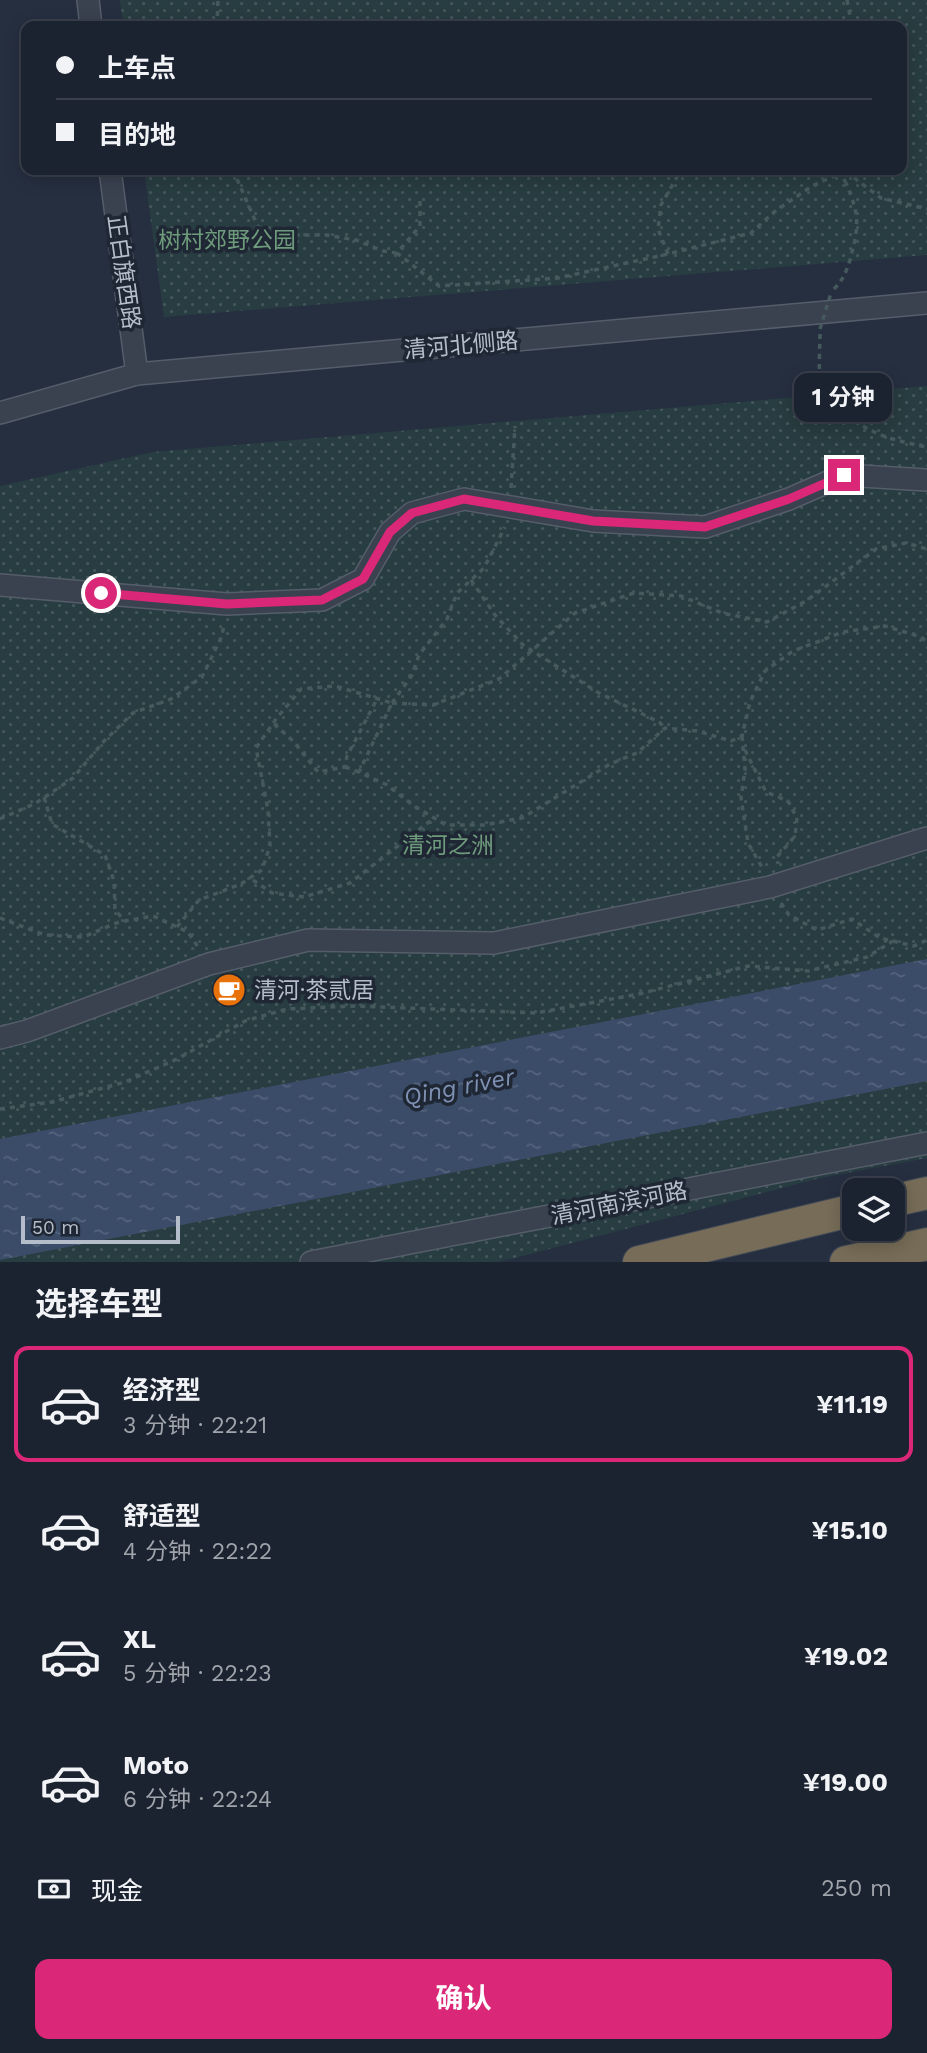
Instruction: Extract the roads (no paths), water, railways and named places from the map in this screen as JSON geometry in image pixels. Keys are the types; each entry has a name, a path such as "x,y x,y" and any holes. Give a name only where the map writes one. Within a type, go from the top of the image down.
{"highway":[{"path":"905,1198 927,1193"},
{"path":"639,1262 842,1213"},
{"path":"846,1262 927,1244"}],"street":[{"path":"88,0 90,21"},
{"name":"正白旗西路","path":"111,175 137,374"},
{"name":"清河北侧路","path":"0,413 137,374 927,303"},
{"path":"0,585 227,604 322,600 363,579 390,532 412,513 464,499 593,521 705,527 789,499 844,475 927,480"},
{"path":"0,1038 27,1031 209,964 308,940 494,943 780,884 927,838"},
{"name":"清河南滨河路","path":"311,1262 927,1143"}],"water":[{"name":"Qing river","path":"927,959 927,1081 0,1260 0,1139"}],"place":[{"name":"清河·茶贰居","path":"229,990"}],"park label":[{"name":"树村郊野公园","path":"227,240"},
{"name":"清河之洲","path":"448,845"}]}
